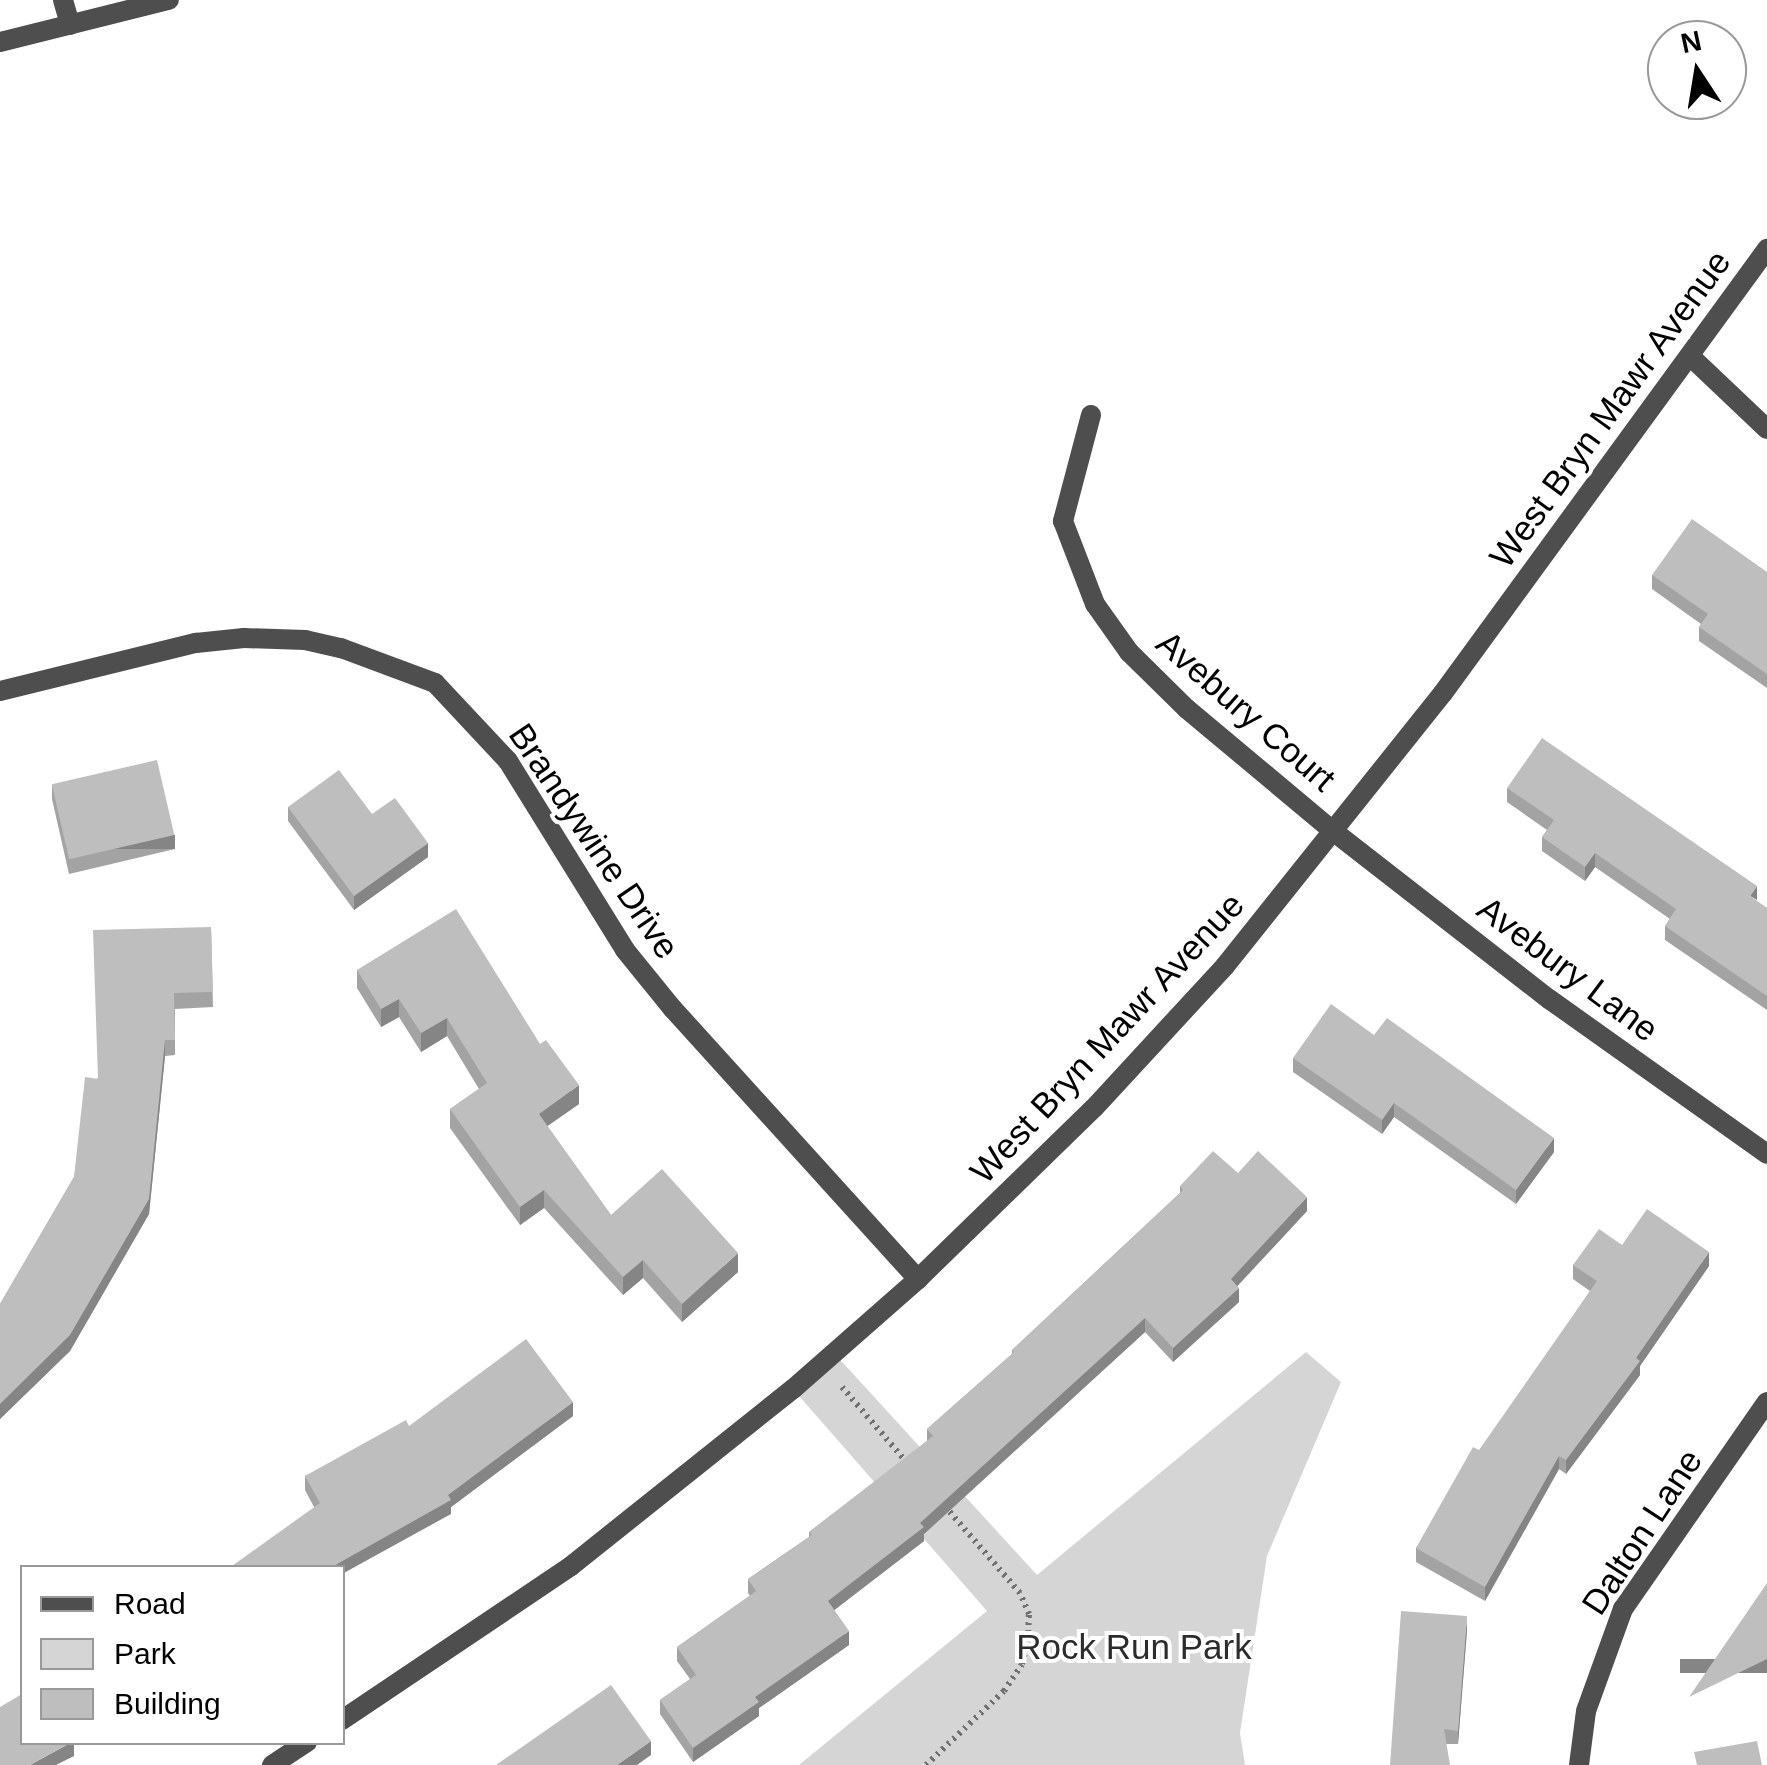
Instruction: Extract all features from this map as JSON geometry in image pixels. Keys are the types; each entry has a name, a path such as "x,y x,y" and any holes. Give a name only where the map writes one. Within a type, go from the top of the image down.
{"street":[{"path":"64,0 70,25"},
{"path":"0,42 170,0"},
{"name":"West Bryn Mawr Avenue","path":"345,1718 571,1566 821,1364 918,1280 1134,1066 1226,966 1443,693 1767,250"},
{"path":"1690,356 1767,429"},
{"name":"Avebury Court","path":"1091,415 1063,521 1094,604 1129,652 1187,709 1333,831"},
{"name":"Brandywine Drive","path":"0,691 196,643 244,638 305,640 341,648 435,684 508,761 625,950 672,1009 918,1280"},
{"name":"Avebury Lane","path":"1333,831 1549,999 1767,1154"},
{"name":"Dalton Lane","path":"1579,1765 1586,1712 1623,1609 1767,1402"},
{"path":"272,1765 303,1745"}],"path":[{"path":"821,1364 920,1478"},
{"path":"926,1765 1004,1691 1022,1664 1030,1614 1020,1593 933,1493"}],"green space":[{"name":"Rock Run Park","path":"1306,1352 1341,1382 1267,1556 1240,1733 1245,1765 799,1765 987,1611 793,1389 834,1353 1037,1575"}],"building":[{"path":"1692,519 1767,572 1767,674 1699,627 1708,614 1652,575"},
{"path":"1542,738 1757,886 1750,896 1767,908 1767,996 1665,926 1676,909 1595,853 1585,867 1542,837 1554,820 1507,788"},
{"path":"157,760 174,835 69,859 52,784"},
{"path":"339,770 372,814 395,798 428,843 354,896 288,807"},
{"path":"456,909 540,1044 546,1040 579,1085 539,1114 611,1215 662,1169 738,1253 682,1304 643,1260 623,1277 544,1190 520,1207 450,1109 487,1083 447,1018 421,1033 399,999 381,1009 357,970"},
{"path":"211,927 213,992 174,993 175,1040 165,1040 149,1199 70,1335 0,1404 0,1304 74,1177 85,1077 98,1079 93,930"},
{"path":"1331,1004 1374,1035 1387,1018 1554,1138 1516,1190 1394,1103 1382,1120 1293,1058"},
{"path":"1213,1151 1238,1173 1258,1151 1307,1197 1231,1279 1239,1288 1173,1348 1145,1318 920,1523 924,1527 828,1601 849,1631 755,1697 759,1702 693,1748 660,1700 696,1675 677,1647 756,1591 748,1579 812,1535 809,1532 933,1436 927,1429 1014,1352 1183,1190 1180,1186"},
{"path":"1647,1209 1709,1252 1636,1358 1640,1361 1566,1460 1559,1456 1485,1587 1416,1548 1473,1447 1479,1450 1597,1281 1573,1265 1599,1229 1622,1245"},
{"path":"526,1339 573,1402 448,1495 451,1500 335,1565 233,1565 320,1503 305,1476 406,1420 409,1426"},
{"path":"1767,1583 1767,1659 1689,1697"},
{"path":"1401,1611 1467,1616 1458,1731 1444,1729 1450,1765 1390,1765"},
{"path":"611,1685 651,1741 617,1765 496,1765"},
{"path":"20,1695 20,1745 67,1745 30,1765 0,1765 0,1707"},
{"path":"1757,1741 1762,1765 1697,1765 1694,1752"}]}
